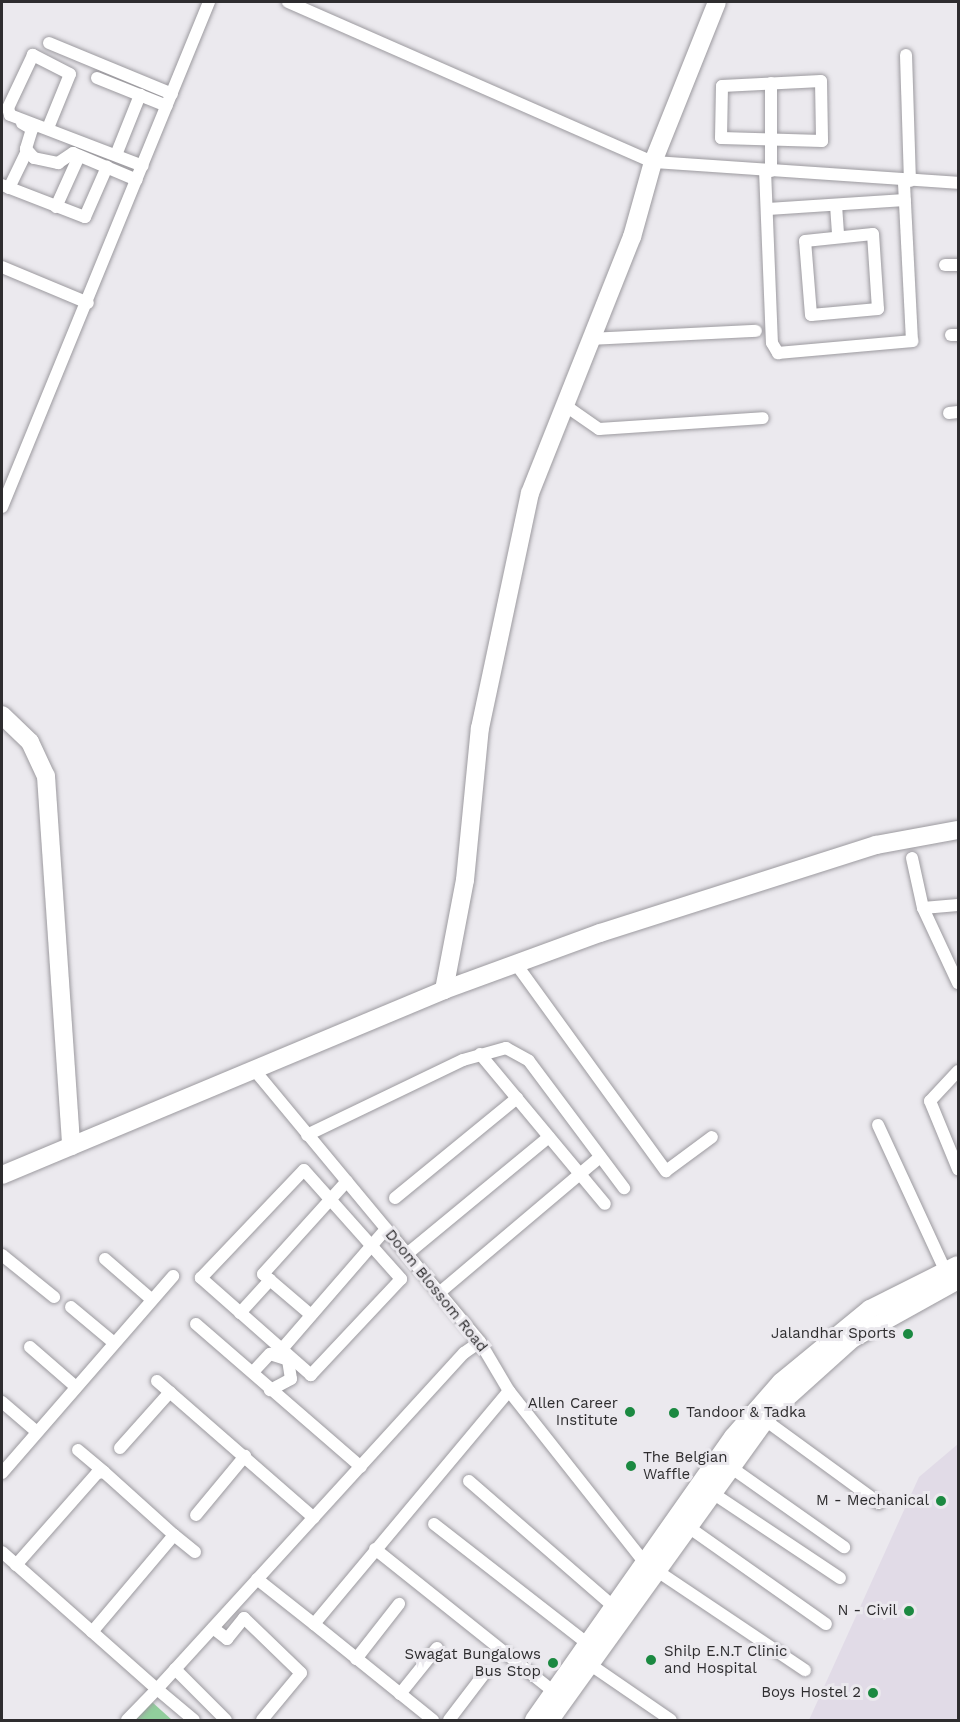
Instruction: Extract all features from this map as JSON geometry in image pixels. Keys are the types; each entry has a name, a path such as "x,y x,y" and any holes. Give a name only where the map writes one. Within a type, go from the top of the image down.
{"street":[{"path":"2,507 88,303 209,2"},
{"path":"288,2 654,162 958,183"},
{"path":"444,990 465,880 480,728 513,556 563,404 632,237 654,162 717,2"},
{"path":"49,43 169,100"},
{"path":"48,128 70,74 33,55 8,112 48,128 116,155 143,166"},
{"path":"771,83 772,141 768,171 768,210 772,343 778,353 790,353 912,342 905,200 907,181 906,55"},
{"path":"97,78 140,95 169,100"},
{"path":"821,81 824,137 819,142 772,141 723,140 719,90 771,83 821,81"},
{"path":"116,155 140,95"},
{"path":"2,116 32,129 27,151 5,186 85,217 107,167"},
{"path":"27,151 52,163 79,156 137,180"},
{"path":"56,207 79,156"},
{"path":"768,210 905,200"},
{"path":"836,205 838,236"},
{"path":"838,236 876,236 878,309 811,315 805,241 838,236"},
{"path":"945,266 958,265"},
{"path":"2,267 88,303"},
{"path":"590,339 756,331"},
{"path":"563,404 599,429 763,418"},
{"path":"2,715 30,742 46,776 71,1146"},
{"path":"2,1175 256,1072 444,990 516,964 876,845 958,830"},
{"path":"912,858 923,908 958,983"},
{"path":"923,908 958,905"},
{"path":"516,964 666,1171 712,1137"},
{"path":"308,1135 480,1054 506,1048 529,1062 624,1188"},
{"path":"480,1054 605,1204"},
{"path":"957,1162 930,1101 958,1071"},
{"name":"Doom Blossom Road","path":"256,1072 480,1342 509,1391 650,1566 805,1670"},
{"path":"395,1198 517,1098"},
{"path":"534,1720 554,1692 586,1655 766,1411 844,1327 954,1273 878,1125"},
{"path":"407,1254 549,1137"},
{"path":"439,1293 600,1157"},
{"path":"304,1170 329,1200 370,1249 401,1279 311,1375 201,1278 304,1170"},
{"path":"311,1316 263,1274 346,1181"},
{"path":"282,1349 386,1229"},
{"path":"2,1255 54,1297"},
{"path":"105,1258 151,1299"},
{"path":"2,1473 172,1276"},
{"path":"240,1312 270,1280"},
{"path":"71,1306 114,1343"},
{"path":"196,1324 361,1467"},
{"path":"127,1720 480,1342"},
{"path":"30,1347 76,1387"},
{"path":"253,1372 270,1354 288,1360 291,1379 270,1390"},
{"path":"157,1382 315,1518"},
{"path":"314,1624 509,1391"},
{"path":"120,1448 170,1392"},
{"path":"2,1402 37,1432"},
{"path":"550,1720 613,1606 687,1526 766,1411"},
{"path":"766,1411 879,1503"},
{"path":"78,1450 195,1552"},
{"path":"196,1515 245,1456"},
{"path":"729,1466 844,1547"},
{"path":"16,1565 97,1473 104,1472"},
{"path":"469,1481 613,1606"},
{"path":"711,1492 840,1578"},
{"path":"434,1524 586,1655 671,1720"},
{"path":"687,1526 826,1624"},
{"path":"92,1632 174,1535"},
{"path":"375,1549 554,1692"},
{"path":"2,1552 195,1720"},
{"path":"257,1580 433,1720"},
{"path":"356,1659 399,1604"},
{"path":"213,1628 227,1639 244,1618 301,1673 262,1720"},
{"path":"400,1694 437,1648"},
{"path":"175,1670 226,1720"},
{"path":"448,1720 484,1674"}],"shaded area":[{"path":"958,1444 958,1720 809,1720 919,1477"}],"green space":[{"path":"152,1702 172,1720 135,1720"}],"place":[{"name":"Jalandhar Sports","path":"908,1334"},
{"name":"Allen Career Institute","path":"630,1412"},
{"name":"Tandoor & Tadka","path":"674,1413"},
{"name":"The Belgian Waffle","path":"631,1466"},
{"name":"M - Mechanical","path":"941,1501"},
{"name":"N - Civil","path":"909,1611"},
{"name":"Shilp E.N.T Clinic and Hospital","path":"651,1660"},
{"name":"Swagat Bungalows Bus Stop","path":"553,1663"},
{"name":"Boys Hostel 2","path":"873,1693"}]}
